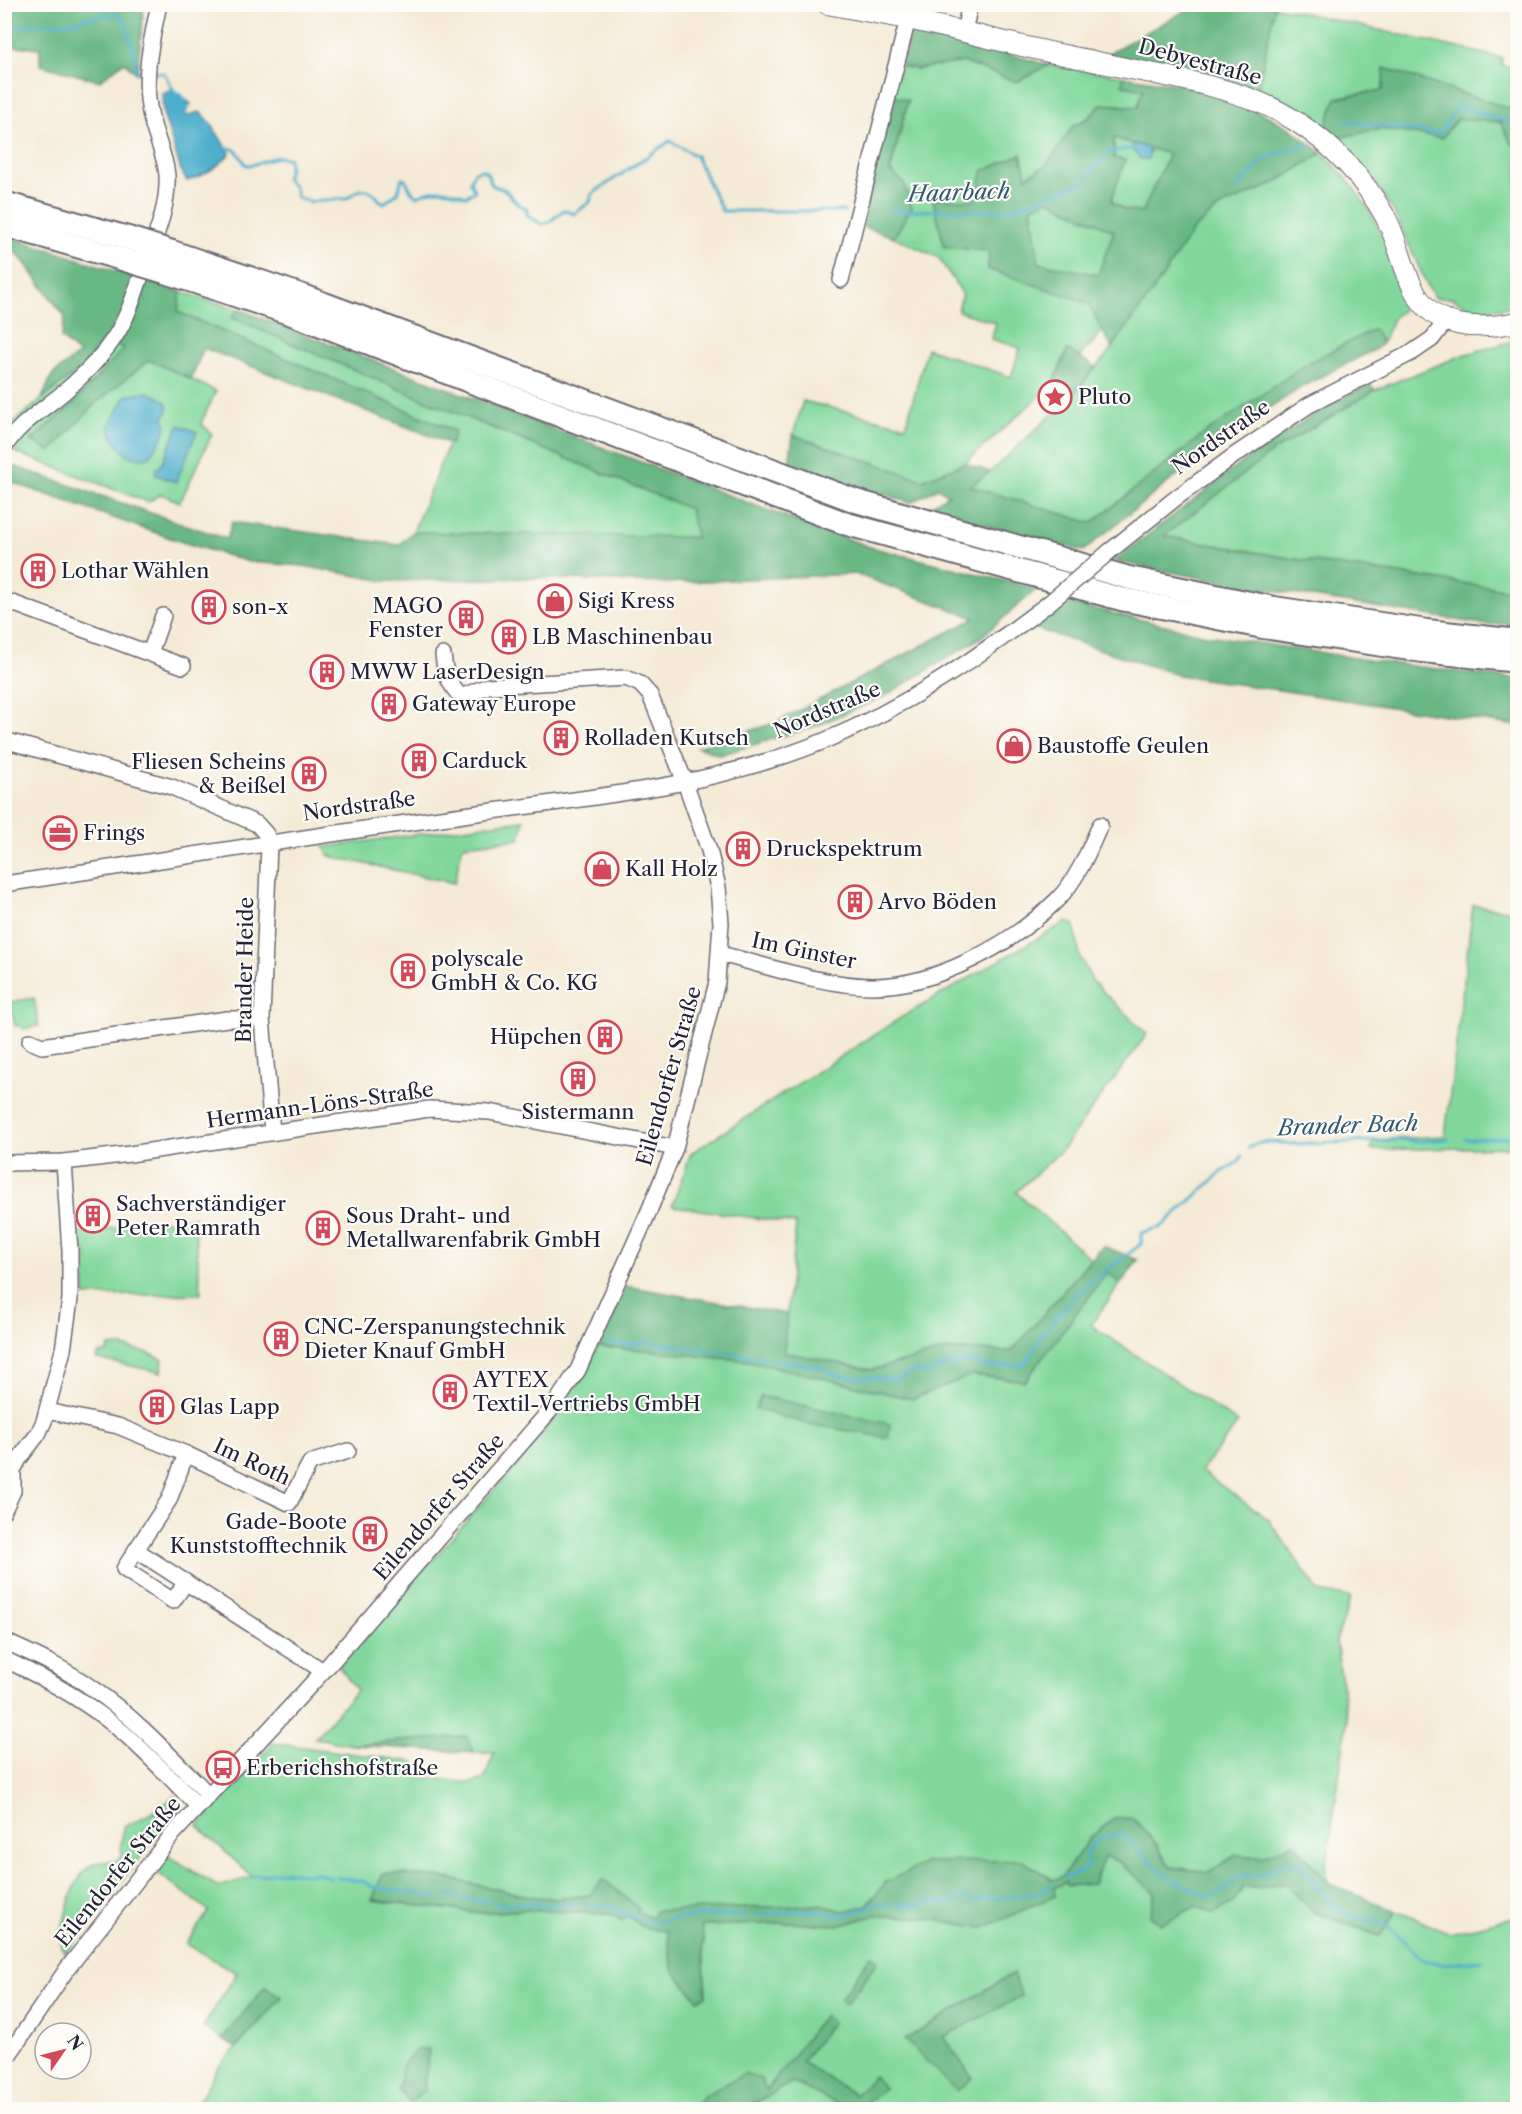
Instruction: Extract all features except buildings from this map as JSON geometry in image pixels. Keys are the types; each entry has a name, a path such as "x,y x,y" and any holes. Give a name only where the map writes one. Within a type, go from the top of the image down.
{"highway":[{"path":"4,203 169,262 300,295 867,504 1129,578 1274,608 1427,631 1518,640"},
{"path":"4,225 125,248"},
{"path":"169,262 295,315 847,524 1121,599 1263,627 1486,659 1518,661"},
{"path":"1486,659 1518,668"}],"main road":[{"name":"Debyestraße","path":"827,4 908,19 1204,84 1248,96 1297,122 1323,140 1344,161 1367,189 1386,219 1414,290 1430,310 1446,321"},
{"path":"1446,321 1474,328 1518,322"}],"street":[{"path":"4,448 13,433 89,370 116,335 134,300 158,233 166,190 164,155 151,118 147,71 159,4"},
{"path":"964,32 970,4"},
{"path":"841,280 908,19"},
{"name":"Nordstraße","path":"4,884 685,782 783,756 858,726 941,681 987,650 1049,603 1176,498 1309,405 1423,346 1432,339 1446,321"},
{"path":"4,600 183,666"},
{"path":"150,653 163,616"},
{"name":"Eilendorfer Straße","path":"4,2062 67,1969 173,1834 253,1746 279,1721 553,1407 582,1362 675,1148 717,982 721,922 718,886 709,850 650,695 640,684 626,678 488,686 461,697 450,685 443,655"},
{"path":"4,740 172,787 257,824 266,834 269,844"},
{"name":"Im Ginster","path":"720,954 838,983 872,986 906,983 937,974 964,963 1004,941 1058,899 1086,857 1100,825"},
{"name":"Brander Heide","path":"269,844 261,1019 272,1131"},
{"path":"30,1041 42,1046 227,1019 261,1019"},
{"name":"Hermann-Löns-Straße","path":"4,1163 64,1162 429,1109 489,1112 675,1148"},
{"path":"4,1510 13,1491 9,1468 38,1434 47,1411 63,1350 70,1299 70,1251 64,1162"},
{"name":"Im Roth","path":"47,1411 118,1426 186,1454 289,1503 310,1463 348,1451"},
{"name":"Im Roth","path":"186,1454 169,1500 124,1569 173,1601 186,1582"},
{"path":"136,1550 323,1671"},
{"path":"4,1641 41,1658 93,1688 154,1741 208,1794"},
{"path":"4,1659 37,1674 104,1718 152,1759 198,1806"}],"green space":[{"path":"5,4 144,5 137,74 124,62 99,81 40,65 40,48 8,46 5,48"},
{"path":"1196,5 1275,5 1258,89 1107,54"},
{"path":"1274,6 1502,58 1501,65 1517,68 1517,111 1384,68 1383,90 1336,98 1325,129 1303,113 1258,89"},
{"path":"912,28 1049,65 1017,82 963,62 917,69 901,66"},
{"path":"963,62 1017,82 1049,65 1123,76 1143,89 1138,107 1102,104 1089,117 1073,126 1047,165 1025,177 1021,154 975,200 933,200 989,251 988,269 1088,303 1103,331 1079,357 1067,350 1053,384 965,463 923,480 793,435 803,401 906,426 927,348 1011,377 1020,348 991,339 996,323 958,311 962,293 939,258 894,237 912,207 890,172 908,101 891,95 901,66 917,69"},
{"path":"1384,68 1517,111 1517,144 1512,144 1500,122 1457,119 1442,138 1380,129 1336,138 1325,129 1336,98 1383,90"},
{"path":"1123,76 1205,89 1268,116 1291,129 1322,153 1275,183 1220,207 1193,230 1112,348 1088,303 988,269 989,251 944,247 933,199 975,200 983,171 1021,154 1026,177 1047,165 1073,126 1089,118 1102,104 1138,107 1143,89 1122,85","holes":["1114,138 1169,154 1142,213 1123,209 1111,201 1125,160 1114,158","1048,200 1114,231 1098,275 1039,263 1031,208"]},
{"path":"891,95 908,100 890,171 904,183 912,207 894,237 858,225"},
{"path":"1456,119 1500,122 1512,144 1517,144 1518,296 1513,297 1512,307 1475,310 1451,298 1436,298 1429,289 1394,212 1376,183 1336,138 1380,129 1442,138"},
{"path":"1114,137 1134,144 1131,149 1150,152 1147,147 1169,154 1142,213 1123,209 1111,201 1125,161 1114,158"},
{"path":"1322,153 1336,166 1370,211 1386,244 1399,280 1405,308 1394,317 1382,343 1374,330 1201,436 1092,523 969,486 990,472 1075,393 1112,348 1193,230 1220,207 1275,183"},
{"path":"1048,200 1114,231 1098,275 1038,263 1031,208"},
{"path":"4,235 181,292 178,312 455,431 451,444 204,348 191,379 149,360 95,404 50,452 32,440 75,402 124,348 105,340 79,370 42,398 52,375 79,354 61,338 65,317 18,254 5,250"},
{"path":"181,292 238,309 233,318 434,404 690,509 696,538 413,532 454,431 177,312"},
{"path":"238,309 870,547 1037,589 979,639 883,697 816,726 720,755 697,747 775,723 975,618 856,574 665,583 539,578 385,581 303,566 249,562 182,542 5,480 5,463 227,539 232,522 399,545 413,532 696,537 690,509 232,318"},
{"path":"1374,329 1382,343 1376,349 1305,385 1221,440 1083,551 924,510 948,495 938,488 910,503 789,463 793,435 923,480 965,463 990,472 970,486 1092,523 1201,436 1308,363"},
{"path":"105,340 124,348 75,402 32,441 50,451 95,404 149,360 216,391 201,423 212,434 180,502 161,494 148,502 17,453 5,442 5,425 12,423 79,370"},
{"path":"1517,340 1517,591 1294,559 1163,536 1275,450 1375,390 1463,355"},
{"path":"1068,350 1095,367 1075,393 1053,384"},
{"path":"1369,384 1375,390 1275,450 1164,536 1294,559 1517,591 1517,622 1488,625 1244,586 1114,561 1244,461 1319,411"},
{"path":"1065,602 1207,635 1381,662 1517,679 1517,726 1178,675 1031,627"},
{"path":"524,820 520,839 463,845 454,883 329,856 324,847"},
{"path":"1473,905 1517,912 1517,1147 1371,1150 1373,1140 1445,1136"},
{"path":"1066,922 1074,924 1080,957 1093,982 1147,1034 1061,1151 1016,1192 1091,1259 1012,1351 947,1350 872,1370 783,1352 796,1224 672,1206 691,1153 902,1017"},
{"path":"34,998 39,1026 24,1029 19,1025 15,1026 10,1002"},
{"path":"194,1217 201,1294 85,1296 86,1251 78,1244 76,1233"},
{"path":"1103,1246 1138,1260 1121,1283 1107,1273 1025,1381 972,1375 912,1399 749,1361 598,1347 626,1286 787,1314 784,1352 872,1370 947,1350 1012,1351"},
{"path":"1107,1273 1121,1283 1091,1325 1238,1423 1201,1471 1268,1519 1319,1592 1351,1597 1336,1641 1347,1721 1326,1869 1328,1883 1293,1842 1266,1855 1253,1857 1236,1855 1209,1872 1170,1867 1157,1845 1133,1818 1113,1819 1089,1839 1063,1876 1053,1880 1021,1860 886,1882 866,1906 843,1911 820,1905 651,1918 635,1912 639,1909 590,1895 557,1899 527,1896 442,1877 383,1873 372,1900 482,1913 524,1910 609,1914 622,1920 627,1916 647,1929 667,1930 673,1970 706,1996 702,1926 788,1923 842,1925 875,1915 924,1918 1054,1888 1105,1856 1119,1862 1155,1893 1150,1916 1161,1924 1196,1906 1234,1902 1243,1887 1259,1888 1285,1883 1314,1912 1380,1936 1396,1911 1450,1933 1517,1917 1517,2109 858,2109 884,2088 874,2076 855,2095 801,2062 832,2022 766,2091 705,2095 691,2109 194,2109 217,2069 282,1997 265,1988 222,2039 203,2027 237,1973 186,1944 209,1911 155,1871 169,1856 218,1887 252,1877 198,1826 273,1743 414,1762 415,1776 471,1783 484,1779 494,1753 474,1753 465,1736 353,1745 315,1738 357,1690 339,1667 541,1436 585,1374 598,1347 749,1361 912,1399 972,1375 1025,1381","holes":["1013,1973 1021,1996 943,2037 905,2040"]},
{"path":"119,1346 149,1353 163,1360 161,1372 96,1359 97,1355 109,1351 108,1347"},
{"path":"761,1396 890,1424 888,1438 808,1424 755,1409"},
{"path":"466,1736 474,1753 353,1745"},
{"path":"175,1796 177,1805 175,1812 66,1953 61,1947 63,1927 69,1902 79,1879 93,1864 117,1861 122,1855 124,1827 152,1813"},
{"path":"1133,1818 1157,1845 1170,1867 1209,1872 1236,1855 1253,1857 1266,1855 1293,1842 1328,1883 1396,1911 1380,1936 1314,1912 1284,1883 1259,1888 1243,1887 1234,1902 1213,1914 1196,1906 1161,1924 1150,1916 1155,1893 1119,1862 1105,1856 1093,1884 1067,1886 1065,1882 1054,1888 1055,1896 983,1928 924,1918 875,1915 842,1925 788,1923 702,1926 706,1996 698,2000 673,1970 667,1931 647,1929 628,1916 622,1920 609,1914 524,1910 482,1913 372,1900 383,1873 442,1877 527,1896 557,1899 590,1895 603,1879 640,1909 636,1912 651,1917 656,1911 821,1905 843,1911 866,1906 886,1882 927,1862 1021,1860 1053,1880 1063,1876 1089,1839 1113,1819"},
{"path":"871,1955 878,1961 846,2004 840,1999"},
{"path":"1013,1973 1022,1996 943,2037 973,2078 957,2091 905,2040"},
{"path":"265,1987 282,1997 236,2048 222,2039"},
{"path":"824,2015 832,2022 802,2062 855,2095 874,2076 884,2088 858,2109 848,2109 792,2082 743,2109 691,2109 705,2095 744,2074 761,2079 766,2091"},
{"path":"417,2049 429,2049 424,2090 411,2103 398,2090 403,2064"},
{"path":"792,2082 848,2109 743,2110"}],"water":[{"path":"173,89 191,104 184,114 186,116 199,112 204,115 230,153 210,170 187,181 182,174 163,113 162,93"},
{"path":"1134,144 1147,147 1150,152 1148,159 1141,159 1131,149"},
{"path":"148,392 167,404 167,413 164,418 166,428 162,439 149,457 134,457 118,446 109,426 126,396"},
{"path":"179,425 197,432 176,482 156,475 156,469 161,466"}],"waterway":[{"name":"Haarbach","path":"4,28 79,21 85,17 96,18 104,13 112,16 118,14 125,22 134,52 135,69 143,72"},
{"name":"Haarbach","path":"153,72 164,73 174,91 186,101"},
{"name":"Haarbach","path":"183,118 189,105"},
{"name":"Haarbach","path":"1345,121 1440,134 1457,106 1518,125"},
{"name":"Haarbach","path":"222,148 235,150 246,165 278,157 289,159 286,178 294,187 297,197 315,202 346,199 352,194 366,190 384,203 398,193 402,178 417,196 430,191 442,190 466,196 475,191 470,182 473,175 483,170 487,173 492,185 505,190 517,203 527,209 527,215 541,224 548,223 564,210 574,214 590,202 592,194 670,141 696,156 722,211 844,211"},
{"name":"Haarbach","path":"1236,189 1267,157 1310,144"},
{"name":"Haarbach","path":"892,211 1010,210 1084,182 1109,152 1135,148"},
{"name":"Brander Bach","path":"1465,1139 1518,1138"},
{"name":"Brander Bach","path":"1249,1148 1267,1142 1288,1144 1411,1140 1414,1142 1448,1139"},
{"name":"Brander Bach","path":"1052,1323 1075,1295 1141,1244 1141,1233 1161,1227 1222,1172 1238,1162 1242,1156"},
{"name":"Brander Bach","path":"773,1360 820,1367 831,1374 896,1380 912,1372 919,1371 927,1374 936,1368 975,1361 984,1367 1022,1365 1048,1327"},
{"name":"Brander Bach","path":"607,1342 627,1345 647,1342 768,1358"},
{"path":"1065,1878 1088,1868 1089,1847 1102,1838 1118,1835 1123,1835 1168,1878 1210,1897 1218,1895 1242,1875 1258,1876 1280,1865 1296,1864 1303,1868 1333,1907 1354,1917 1379,1922 1390,1928 1423,1960 1443,1964 1482,1961"},
{"path":"253,1876 286,1871 303,1874 318,1873 331,1878"},
{"path":"337,1878 363,1881 372,1887 436,1896"},
{"path":"898,1904 920,1905 933,1900 950,1904 963,1898 977,1902 983,1898 1000,1899 1037,1894 1052,1885"},
{"path":"447,1895 507,1905 533,1902 543,1906 575,1903"},
{"path":"755,1915 810,1910 841,1915 875,1904 891,1904"},
{"path":"583,1905 609,1906 621,1913 652,1923 684,1917 690,1919 698,1915 746,1916"}],"place":[{"name":"Pluto","path":"1055,397"},
{"name":"Lothar Wählen","path":"38,571"},
{"name":"Sigi Kress","path":"555,601"},
{"name":"son-x","path":"209,607"},
{"name":"MAGO Fenster","path":"466,618"},
{"name":"LB Maschinenbau","path":"509,637"},
{"name":"MWW LaserDesign","path":"327,672"},
{"name":"Gateway Europe","path":"389,704"},
{"name":"Rolladen Kutsch","path":"561,738"},
{"name":"Baustoffe Geulen","path":"1014,746"},
{"name":"Carduck","path":"419,761"},
{"name":"Fliesen Scheins & Beißel","path":"309,774"},
{"name":"Frings","path":"60,833"},
{"name":"Druckspektrum","path":"743,849"},
{"name":"Kall Holz","path":"602,869"},
{"name":"Arvo Böden","path":"855,902"},
{"name":"polyscale GmbH & Co. KG","path":"408,971"},
{"name":"Hüpchen","path":"605,1037"},
{"name":"Sistermann","path":"578,1079"},
{"name":"Sachverständiger Peter Ramrath","path":"93,1216"},
{"name":"Sous Draht- und Metallwarenfabrik GmbH","path":"323,1228"},
{"name":"CNC-Zerspanungstechnik Dieter Knauf GmbH","path":"281,1339"},
{"name":"AYTEX Textil-Vertriebs GmbH","path":"450,1392"},
{"name":"Glas Lapp","path":"157,1407"},
{"name":"Gade-Boote Kunststofftechnik","path":"370,1534"},
{"name":"Erberichshofstraße","path":"223,1768"}]}
